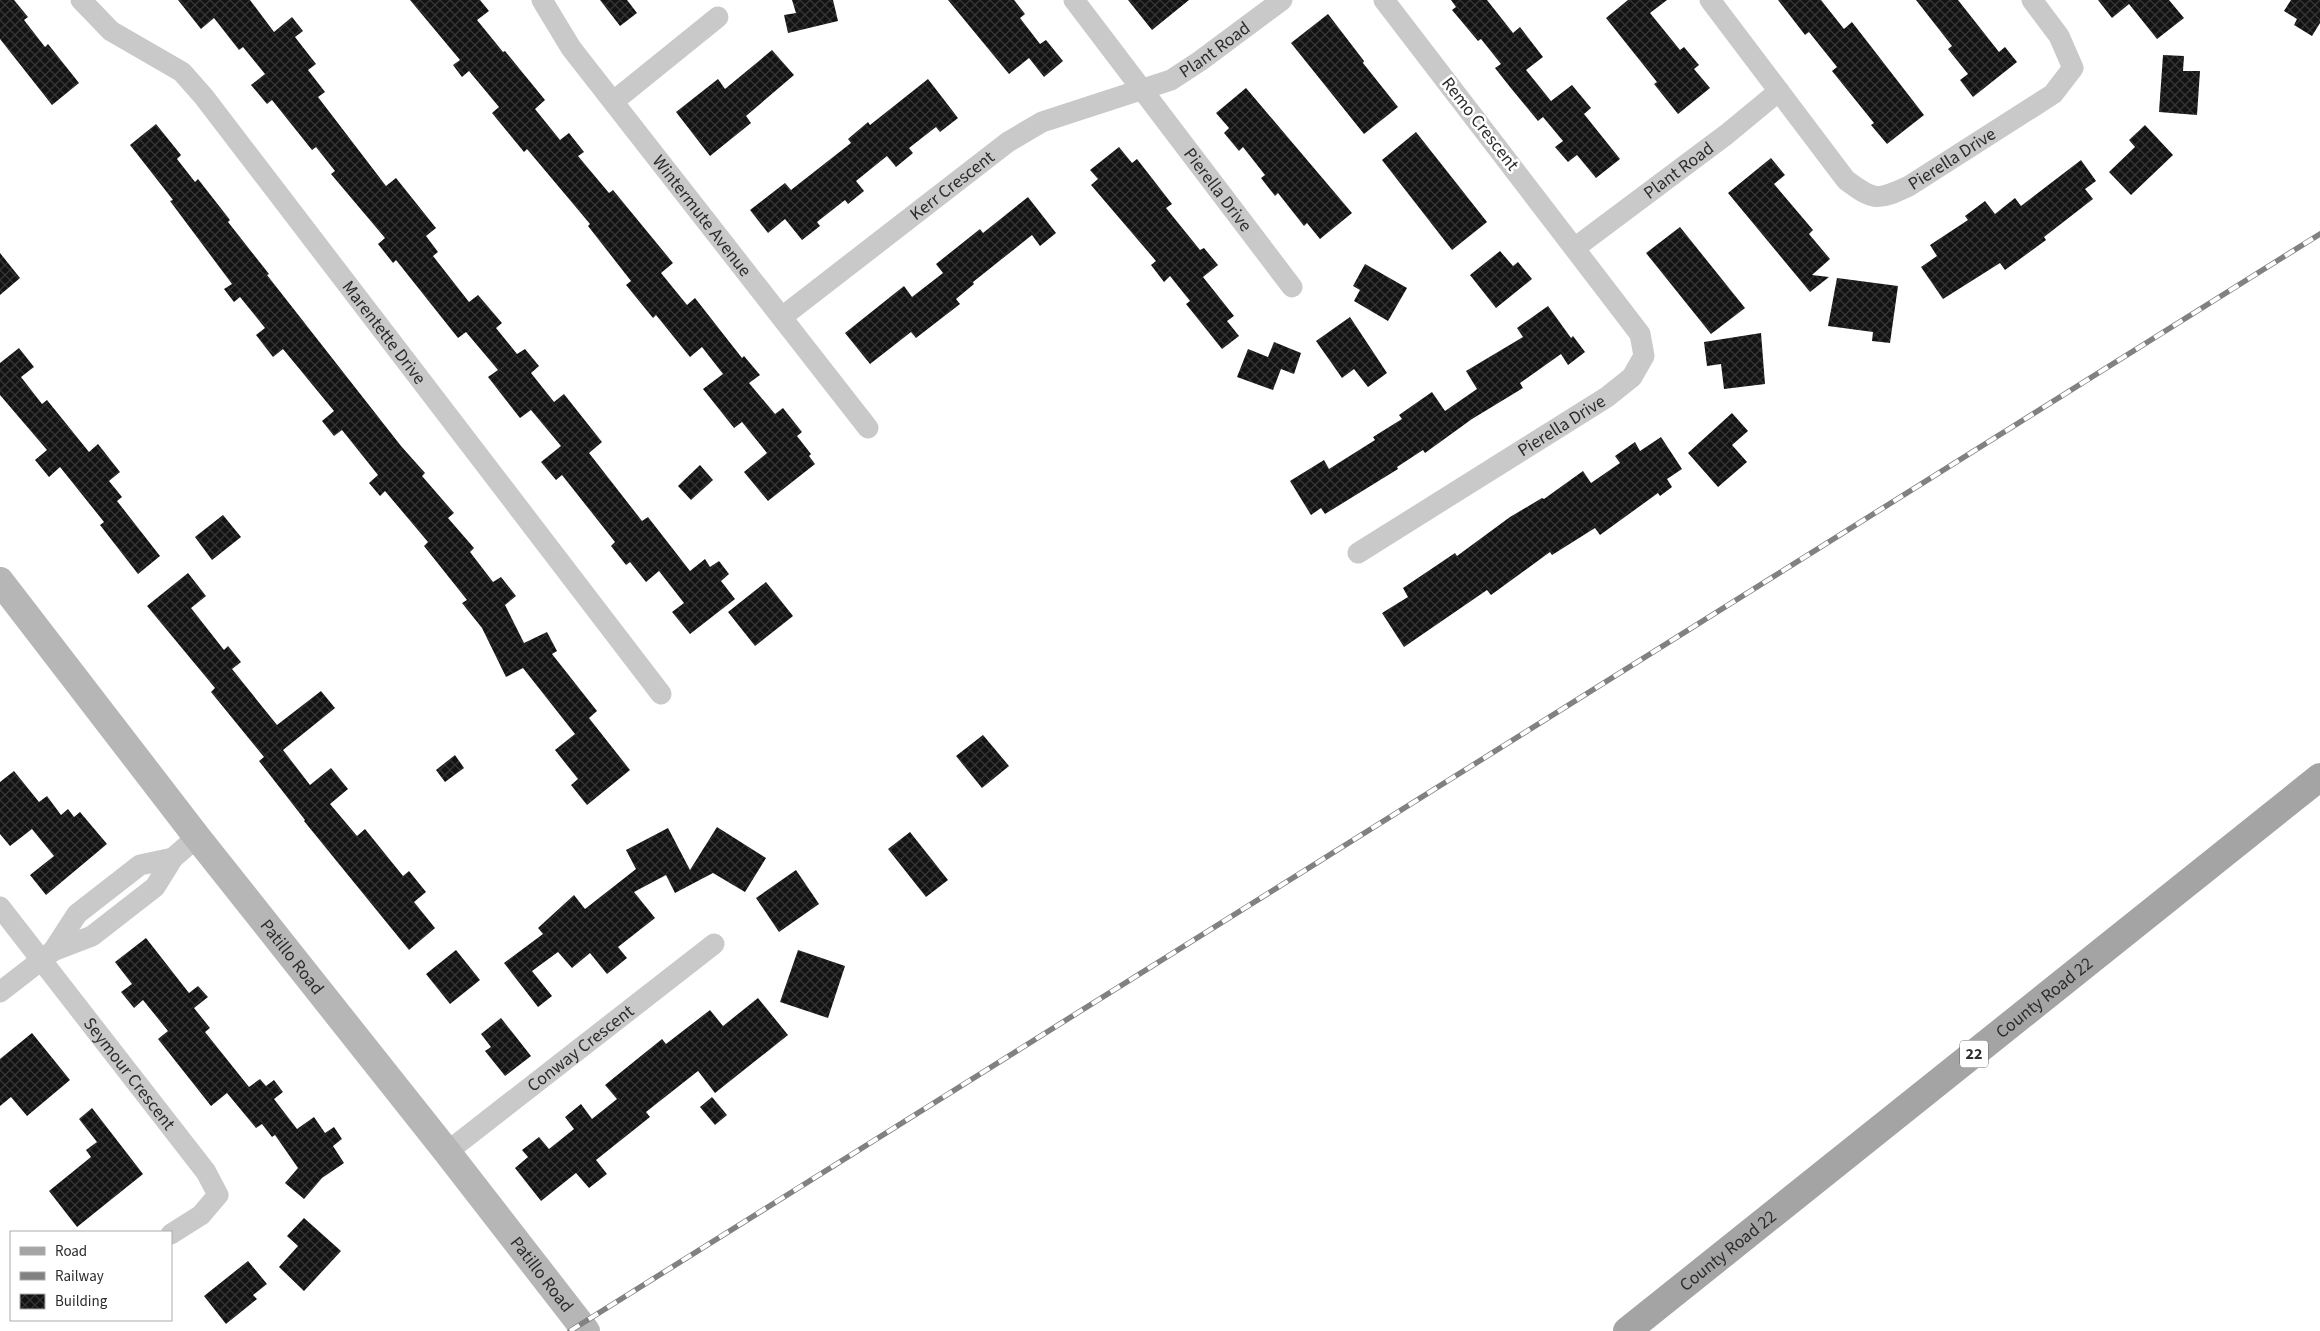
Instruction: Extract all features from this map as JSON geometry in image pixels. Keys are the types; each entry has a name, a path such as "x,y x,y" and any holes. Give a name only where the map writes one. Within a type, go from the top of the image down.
{"main road":[{"name":"County Road 22","path":"1627,1331 2320,777"}],"street":[{"name":"Marentette Drive","path":"81,0 111,31 182,72 204,97 661,694"},
{"name":"Wintermute Avenue","path":"542,0 571,48 868,428"},
{"path":"1074,0 1142,90"},
{"name":"Plant Road","path":"1142,90 1171,80 1200,61 1282,0"},
{"name":"Remo Crescent","path":"1384,0 1576,248"},
{"path":"1710,0 1779,91"},
{"name":"Pierella Drive","path":"1779,91 1846,180 1868,196 1887,197 1909,186 2053,94 2073,68 2059,36 2032,0"},
{"path":"614,101 718,18"},
{"name":"Pierella Drive","path":"1142,90 1292,287"},
{"name":"Kerr Crescent","path":"782,317 1008,142 1042,122 1142,90"},
{"name":"Plant Road","path":"1576,248 1727,134 1779,91"},
{"name":"Pierella Drive","path":"1358,553 1607,397 1632,378 1644,356 1640,334 1576,248"},
{"name":"Patillo Road","path":"0,580 197,837 447,1152 586,1331"},
{"path":"0,992 46,955 77,914 140,865 173,858 197,837"},
{"name":"Seymour Crescent","path":"0,907 46,955 206,1172 218,1195 201,1215 172,1233"},
{"name":"Conway Crescent","path":"447,1152 714,944"}],"building":[{"path":"0,0 14,0 28,17 24,20 45,47 48,44 79,83 52,105 0,39"},
{"path":"178,0 250,0 274,32 292,17 303,31 295,37 316,64 308,70 325,92 318,97 386,186 396,178 436,228 426,236 438,252 433,256 469,302 478,295 502,323 496,328 517,354 525,349 539,366 531,373 554,402 564,394 602,442 589,453 642,521 648,517 690,571 705,559 710,567 719,561 729,574 721,581 735,599 690,634 672,612 684,603 659,571 646,582 630,562 626,565 611,546 615,542 562,475 556,480 541,462 561,446 531,410 520,418 488,377 498,370 466,332 458,338 396,260 393,263 378,244 385,238 331,174 335,171 316,147 312,150 272,100 267,104 251,85 265,74 243,47 239,50 214,18 201,29"},
{"path":"410,0 480,0 489,11 477,20 545,100 535,109 560,140 569,133 584,152 578,156 609,193 613,190 673,263 661,273 687,305 695,298 742,358 744,356 760,375 749,383 775,414 783,408 802,432 797,436 811,454 809,456 815,464 768,501 744,472 767,453 742,422 734,428 703,389 723,374 702,347 690,357 656,315 653,318 626,285 631,281 588,226 590,224 527,149 524,152 492,113 499,107 469,71 462,77 453,65 460,60"},
{"path":"600,0 627,0 637,13 620,26"},
{"path":"792,0 833,0 838,21 788,33 784,15 796,13"},
{"path":"948,0 1014,0 1025,14 1020,18 1040,44 1046,40 1063,61 1044,77 1029,58 1009,74"},
{"path":"1128,0 1189,0 1152,30"},
{"path":"1451,0 1487,0 1513,33 1520,27 1543,57 1526,70 1551,101 1572,85 1591,108 1584,114 1620,159 1596,178 1577,155 1568,162 1555,147 1563,141 1543,117 1538,121 1510,87 1495,68 1501,64 1481,39 1478,41 1452,10 1456,7"},
{"path":"1628,0 1667,0 1650,13 1680,50 1684,47 1699,65 1694,69 1710,88 1678,114 1654,84 1657,82 1606,18"},
{"path":"1778,0 1821,0 1844,29 1852,22 1924,115 1887,144 1871,125 1874,123 1832,71 1837,67 1809,32 1805,35"},
{"path":"1916,0 1958,0 1999,52 2005,47 2017,62 1973,97 1960,80 1968,74 1948,49 1952,46"},
{"path":"2098,0 2169,0 2184,18 2157,39 2129,4 2112,18"},
{"path":"2291,0 2320,0 2320,23 2312,36 2294,25 2297,19 2284,11"},
{"path":"1328,14 1364,61 1363,63 1398,107 1364,134 1291,43"},
{"path":"772,50 794,75 746,116 751,123 710,156 676,112 718,79 725,89"},
{"path":"2163,55 2184,56 2183,71 2200,71 2197,115 2159,112"},
{"path":"928,79 958,118 940,132 936,127 909,148 913,153 896,167 887,156 856,181 864,191 848,204 845,200 817,222 820,226 802,240 785,219 768,233 750,210 785,183 791,190 851,143 848,139 868,122 870,125"},
{"path":"1246,88 1352,213 1320,239 1307,223 1304,226 1278,193 1275,196 1261,178 1265,175 1243,147 1239,151 1224,133 1229,128 1216,113"},
{"path":"156,124 181,155 177,159 195,182 198,179 230,220 228,222 269,274 267,275 401,446 425,473 422,476 454,513 448,518 474,548 470,552 493,582 501,577 516,596 505,605 524,643 547,632 557,651 552,654 597,711 589,718 630,770 587,805 571,785 578,779 555,750 575,734 523,668 506,677 482,628 462,603 467,600 424,546 428,542 385,491 380,496 369,483 378,475 342,430 334,436 322,421 334,411 283,349 273,357 256,335 265,328 240,297 234,302 224,289 232,284 170,201 173,200 130,145"},
{"path":"2145,125 2173,155 2131,195 2109,172 2135,147 2129,140"},
{"path":"1416,132 1487,222 1452,250 1382,160"},
{"path":"1119,147 1132,163 1137,159 1172,204 1166,208 1200,250 1204,248 1218,265 1203,277 1234,316 1227,321 1239,336 1222,349 1186,304 1190,301 1170,276 1164,282 1151,265 1156,261 1091,185 1098,179 1090,170"},
{"path":"1771,158 1785,175 1774,184 1813,230 1809,234 1830,259 1812,275 1829,277 1810,292 1728,193"},
{"path":"2081,160 2096,181 2085,189 2093,199 2044,237 2046,240 2005,270 2000,263 1943,299 1921,267 1937,256 1930,245 1968,220 1965,216 1985,201 1995,214 2015,198 2021,206"},
{"path":"1028,197 1056,233 1040,246 1032,235 973,282 974,284 956,299 960,304 916,338 911,332 870,364 845,333 904,286 912,297 943,273 936,264 980,229 983,233"},
{"path":"1680,227 1745,308 1711,334 1646,253"},
{"path":"1500,251 1513,266 1518,262 1532,279 1496,308 1470,275"},
{"path":"0,253 20,278 0,295"},
{"path":"1365,264 1407,288 1388,321 1354,301 1360,290 1353,286"},
{"path":"1837,278 1898,286 1890,343 1872,341 1873,332 1828,326"},
{"path":"1548,306 1571,338 1573,336 1585,352 1568,365 1561,354 1520,383 1523,388 1472,419 1425,453 1423,450 1397,467 1398,469 1325,514 1321,508 1311,515 1290,481 1324,460 1329,469 1375,440 1373,437 1402,419 1399,415 1432,392 1445,411 1477,389 1466,371 1523,337 1517,328"},
{"path":"1350,317 1387,373 1368,387 1354,369 1342,378 1316,341"},
{"path":"1761,333 1765,384 1724,389 1721,364 1707,366 1704,342"},
{"path":"1274,342 1301,353 1294,374 1281,369 1273,390 1237,377 1248,349 1268,357"},
{"path":"19,348 34,367 21,377 42,404 47,400 89,452 98,444 120,472 109,481 122,497 117,501 160,556 138,574 100,525 104,522 60,467 49,477 35,460 47,450 0,395 0,363"},
{"path":"1732,413 1748,431 1732,445 1747,462 1718,487 1688,453"},
{"path":"1661,437 1682,469 1667,479 1672,487 1660,496 1658,493 1600,535 1595,528 1552,555 1550,552 1491,595 1487,590 1404,647 1382,613 1408,597 1403,588 1455,553 1457,556 1510,517 1542,498 1544,499 1583,471 1591,483 1620,463 1615,456 1635,442 1640,451"},
{"path":"700,465 713,480 691,500 678,486"},
{"path":"223,515 241,537 212,560 195,537"},
{"path":"188,573 206,596 191,608 224,650 228,646 241,662 232,669 277,725 321,691 335,708 283,750 310,785 331,768 348,789 330,804 357,836 365,829 403,876 409,871 426,892 414,902 435,928 409,950 304,821 259,761 264,757 211,692 215,688 147,606"},
{"path":"766,582 793,616 755,646 728,612"},
{"path":"983,735 1009,766 982,788 956,756"},
{"path":"455,755 464,768 445,782 436,770"},
{"path":"14,771 39,802 47,796 61,815 68,809 74,817 80,812 107,844 46,895 30,875 54,856 32,829 10,846 0,834 0,782"},
{"path":"717,827 766,858 745,892 713,873 675,893 666,875 634,892 655,918 618,947 627,958 607,974 590,953 572,968 558,952 532,971 552,996 538,1007 504,963 543,934 538,928 574,895 585,909 636,869 626,850 668,828 690,870"},
{"path":"910,832 948,880 926,897 888,849"},
{"path":"796,870 819,904 779,932 756,898"},
{"path":"146,938 189,993 198,986 208,997 194,1008 210,1028 205,1032 249,1087 260,1079 266,1086 274,1080 283,1092 274,1099 297,1129 314,1117 325,1133 334,1127 342,1139 333,1146 344,1163 322,1178 304,1199 285,1183 298,1168 275,1135 272,1137 262,1124 256,1128 227,1093 211,1106 158,1039 168,1031 143,1000 134,1008 121,992 132,984 115,962"},
{"path":"456,950 480,980 450,1004 426,974"},
{"path":"798,950 845,966 828,1018 780,1002"},
{"path":"758,998 788,1035 715,1093 698,1071 646,1112 650,1117 596,1160 607,1174 589,1188 576,1173 541,1201 515,1168 528,1157 522,1150 539,1137 549,1149 574,1129 565,1117 581,1104 592,1119 617,1099 605,1085 662,1039 666,1044 710,1010 723,1026"},
{"path":"501,1018 531,1056 505,1076 485,1051 491,1047 481,1034"},
{"path":"32,1033 70,1080 27,1116 11,1097 0,1106 0,1059"},
{"path":"712,1097 727,1115 715,1125 700,1107"},
{"path":"92,1108 143,1174 77,1227 49,1191 91,1157 86,1150 97,1142 79,1119"},
{"path":"304,1218 341,1251 304,1291 279,1267 298,1246 287,1236"},
{"path":"248,1261 267,1284 253,1295 257,1299 226,1324 204,1296"}],"railway":[{"path":"570,1331 2320,234"}]}
